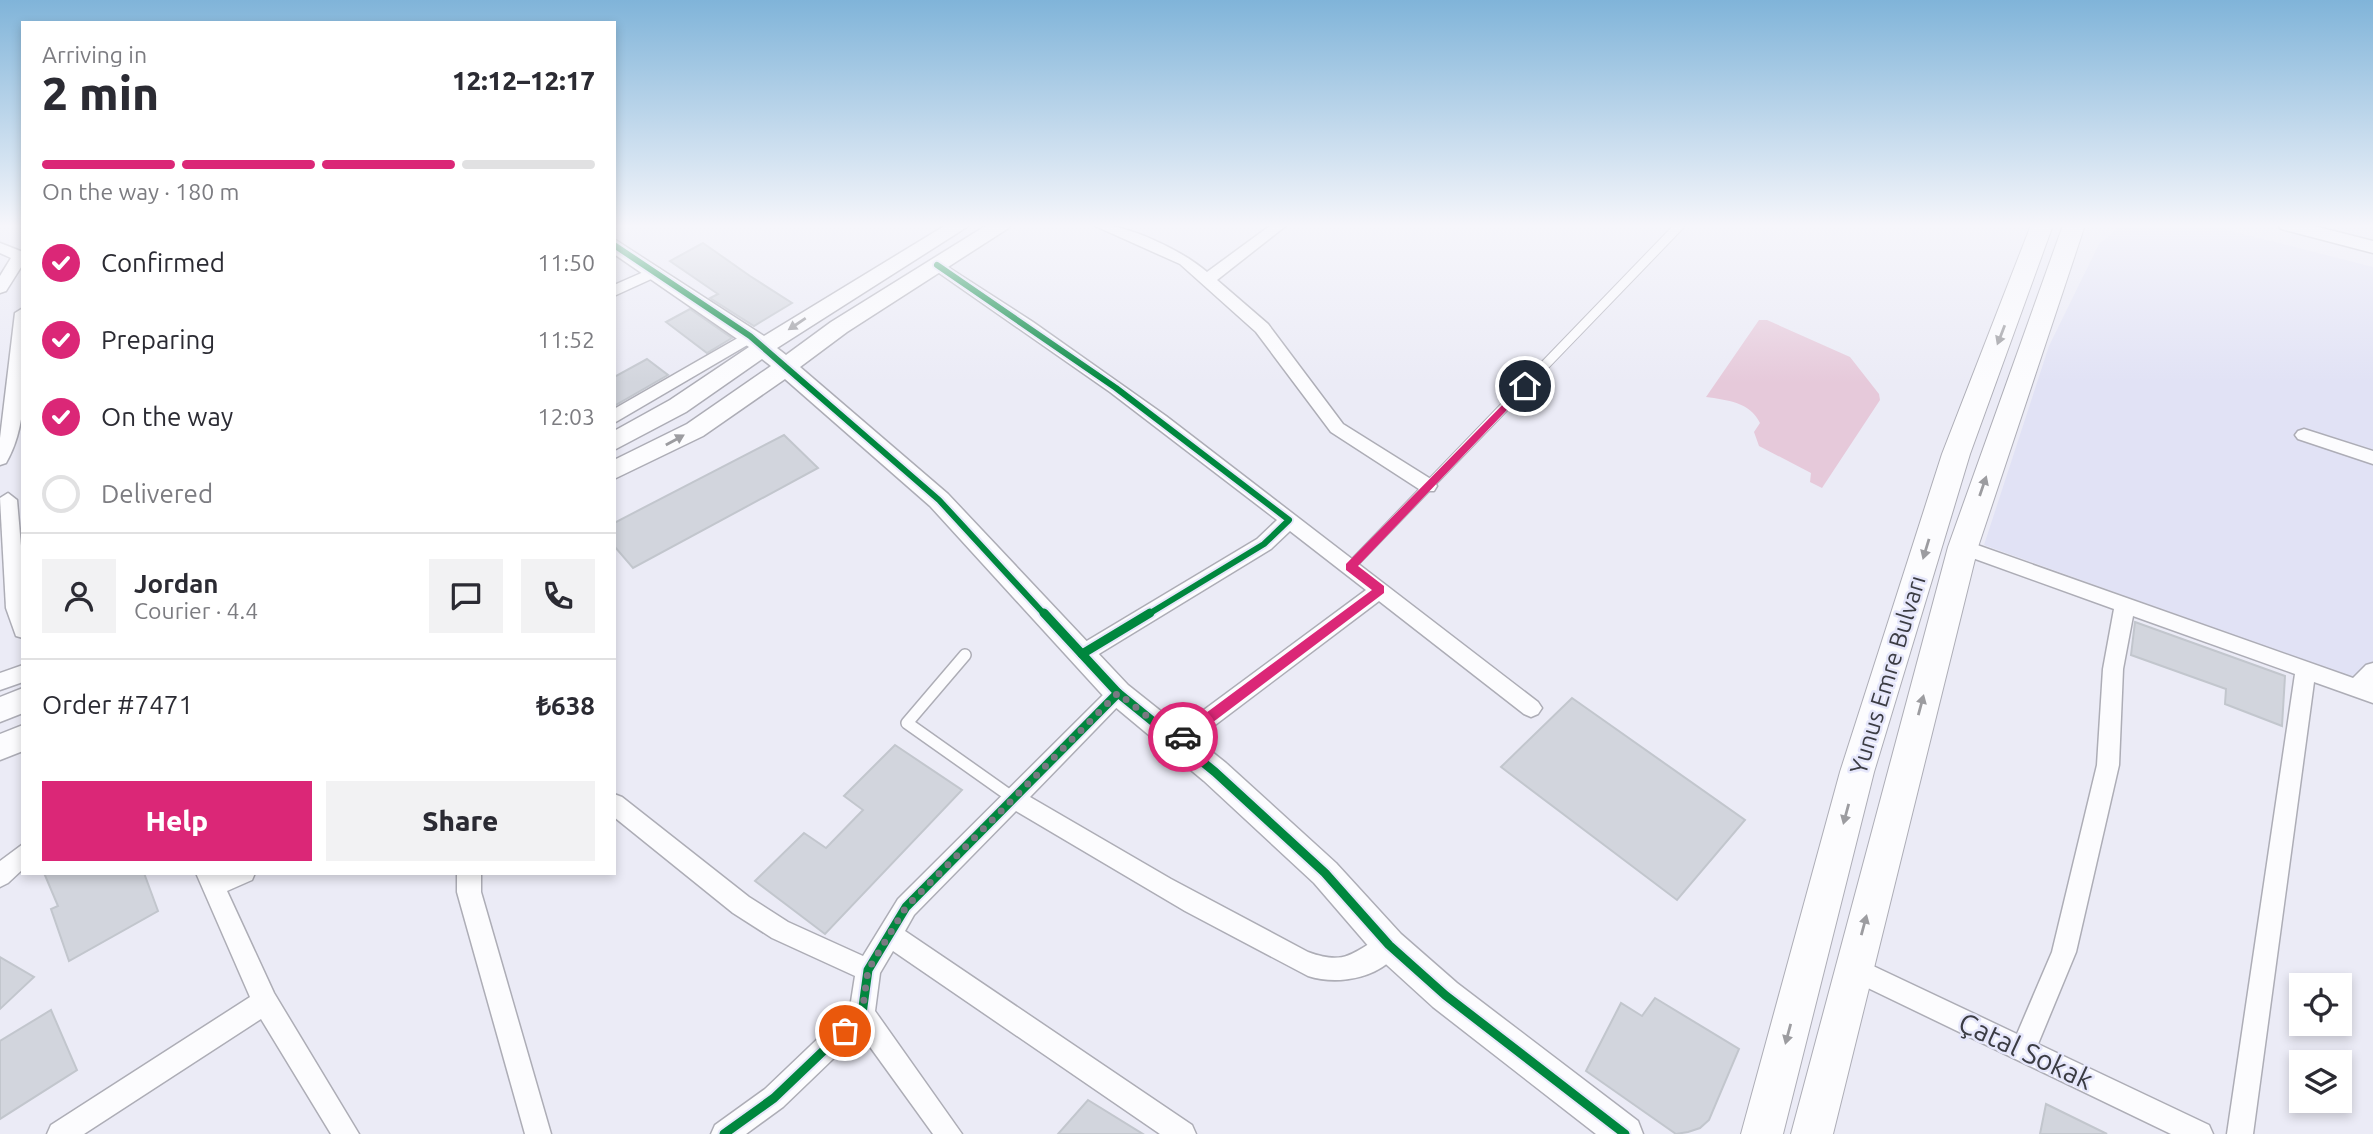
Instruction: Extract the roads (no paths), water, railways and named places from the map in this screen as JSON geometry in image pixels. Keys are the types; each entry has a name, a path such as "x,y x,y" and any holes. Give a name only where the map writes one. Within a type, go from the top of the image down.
{"main road":[{"name":"Yunus Emre Bulvarı","path":"1762,1134 1861,758 1956,454 2041,278"},
{"name":"Yunus Emre Bulvarı","path":"1812,1134 1852,968 1963,547 2049,278"},
{"path":"0,748 21,738"}],"street":[{"path":"616,289 642,278"},
{"path":"664,278 757,341 939,499 1118,693 1178,741 1325,873 1389,945 1445,995 1625,1134"},
{"path":"616,416 757,341 867,278"},
{"path":"616,469 695,430 839,327 917,278"},
{"path":"957,278 1060,346 1205,451 1289,520 1531,708"},
{"path":"1205,278 1262,328 1338,428 1428,486"},
{"path":"616,441 678,406 757,341"},
{"path":"0,459 10,435 20,363"},
{"path":"2304,435 2373,458"},
{"path":"10,499 16,608 21,623"},
{"path":"1082,654 1264,544 1289,520"},
{"path":"1963,547 2365,690 2373,671"},
{"path":"1178,741 1380,590"},
{"path":"2023,1050 2064,952 2108,765 2113,669 2125,604"},
{"path":"2240,1134 2306,668"},
{"path":"0,682 21,674"},
{"path":"724,1134 774,1098 862,1014 868,970 906,907 1118,693"},
{"path":"0,710 21,701"},
{"path":"1013,798 1178,897 1311,965 1351,968 1366,963 1389,945"},
{"path":"616,806 741,905 780,930 868,970"},
{"path":"0,876 21,856"},
{"path":"234,875 210,880 265,1002 346,1134"},
{"path":"469,875 469,892 538,1134"},
{"path":"889,934 1183,1134"},
{"name":"Çatal Sokak","path":"1852,968 2200,1134"},
{"path":"60,1134 265,1002"},
{"path":"862,1014 949,1134"}],"lane":[{"path":"1350,567 1629,278"},
{"path":"965,655 907,723 1013,798"}]}
